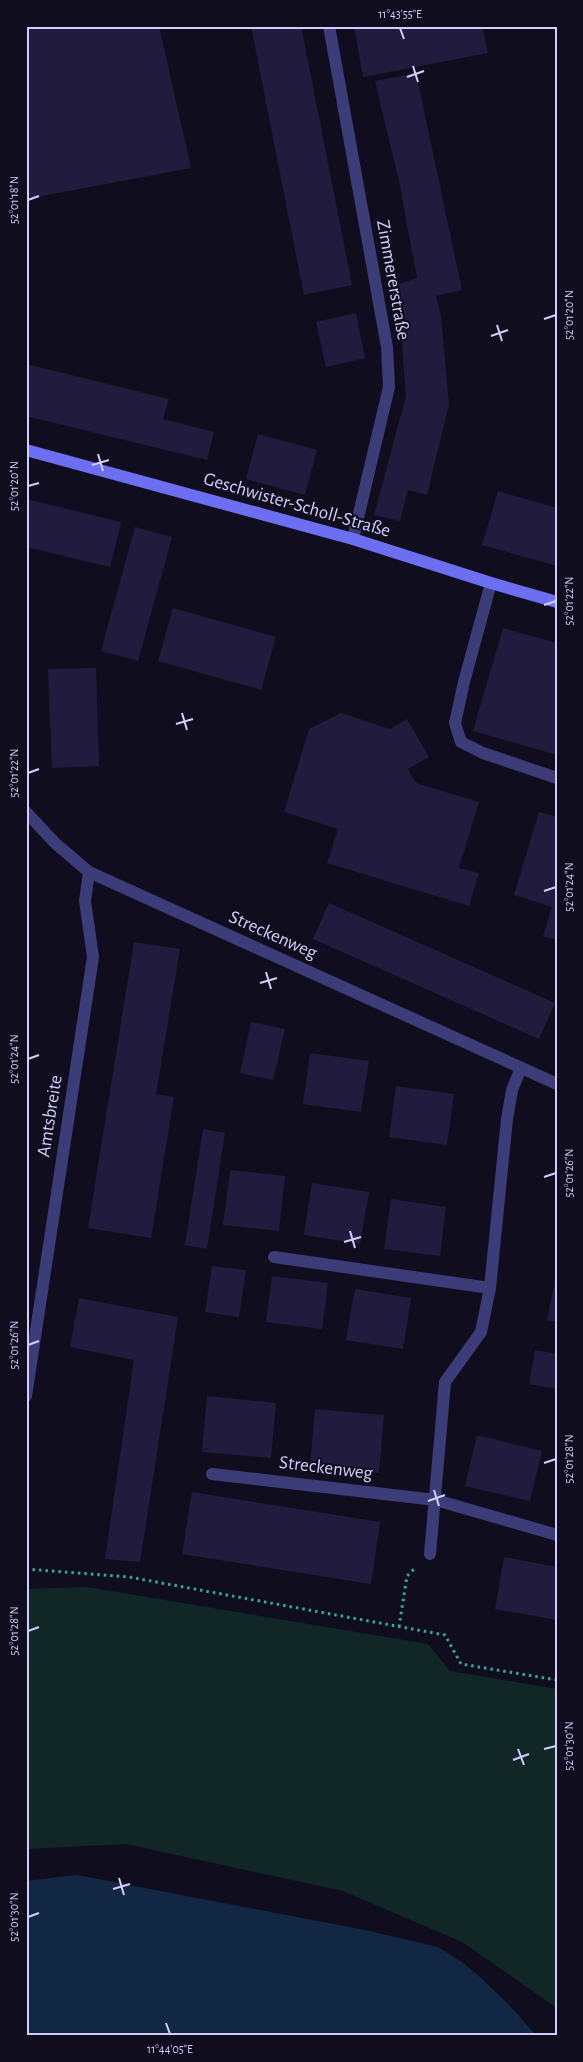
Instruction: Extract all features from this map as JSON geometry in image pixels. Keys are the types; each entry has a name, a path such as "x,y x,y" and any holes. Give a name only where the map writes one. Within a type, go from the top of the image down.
{"street":[{"name":"Zimmererstraße","path":"329,26 387,347 389,379 389,387 354,539"},
{"name":"Geschwister-Scholl-Straße","path":"26,450 354,539 557,602"},
{"path":"492,583 464,682 455,724 462,742 484,753 557,778"},
{"name":"Streckenweg","path":"26,812 55,843 89,872 557,1084"},
{"name":"Amtsbreite","path":"26,1396 93,957 84,902 89,872"},
{"path":"430,1554 445,1382 481,1332 490,1288 507,1119 512,1090 520,1068"},
{"path":"274,1257 490,1288"},
{"name":"Streckenweg","path":"212,1474 436,1500 557,1535"}],"path":[{"path":"399,1627 407,1576 430,1554"},
{"path":"26,1570 129,1577 444,1635 461,1664 557,1680"}],"green space":[{"path":"87,1587 428,1644 450,1671 557,1689 557,2008 462,1942 343,1891 126,1844 26,1849 26,1589"}],"water":[{"path":"77,1875 365,1930 438,1947 462,1962 480,1977 537,2036 26,2036 26,1881"}],"building":[{"path":"26,26 159,26 191,168 26,199"},
{"path":"251,26 301,26 352,285 304,295"},
{"path":"354,26 482,26 488,53 363,77"},
{"path":"416,73 462,290 436,296 441,316 449,405 427,495 408,490 400,521 374,515 406,396 399,304 394,286 417,278 399,181 375,81"},
{"path":"356,313 365,358 326,367 316,322"},
{"path":"26,364 169,399 163,419 214,432 207,460 26,416"},
{"path":"258,434 317,450 305,495 246,479"},
{"path":"498,491 557,508 557,566 482,545"},
{"path":"26,499 121,522 110,567 26,547"},
{"path":"135,527 172,537 138,661 101,651"},
{"path":"173,608 276,637 261,690 158,661"},
{"path":"503,628 557,643 557,755 473,731"},
{"path":"96,668 99,766 52,768 48,669"},
{"path":"341,713 390,729 407,719 429,757 408,769 416,783 479,802 459,868 479,873 469,906 327,863 338,829 284,812 309,729"},
{"path":"539,812 557,817 557,940 543,936 552,907 514,895"},
{"path":"329,903 555,1003 539,1039 313,939"},
{"path":"134,942 180,949 156,1094 174,1097 151,1238 88,1228"},
{"path":"251,1022 285,1029 273,1080 240,1073"},
{"path":"310,1053 369,1061 361,1112 303,1104"},
{"path":"396,1086 454,1094 447,1145 389,1137"},
{"path":"203,1129 225,1133 207,1249 185,1245"},
{"path":"230,1170 285,1176 279,1231 223,1225"},
{"path":"312,1183 369,1192 360,1244 304,1235"},
{"path":"391,1199 446,1207 440,1256 384,1249"},
{"path":"212,1266 246,1270 239,1317 205,1312"},
{"path":"557,1275 557,1322 547,1320"},
{"path":"272,1276 328,1283 322,1329 266,1322"},
{"path":"355,1289 411,1298 403,1349 346,1340"},
{"path":"79,1298 178,1317 140,1562 105,1559 134,1360 70,1347"},
{"path":"535,1350 557,1354 557,1389 529,1384"},
{"path":"207,1396 276,1403 271,1458 202,1452"},
{"path":"315,1409 384,1415 379,1473 310,1467"},
{"path":"477,1435 542,1451 530,1501 465,1486"},
{"path":"192,1492 380,1522 371,1584 182,1554"},
{"path":"504,1557 557,1567 557,1620 495,1609"}]}
